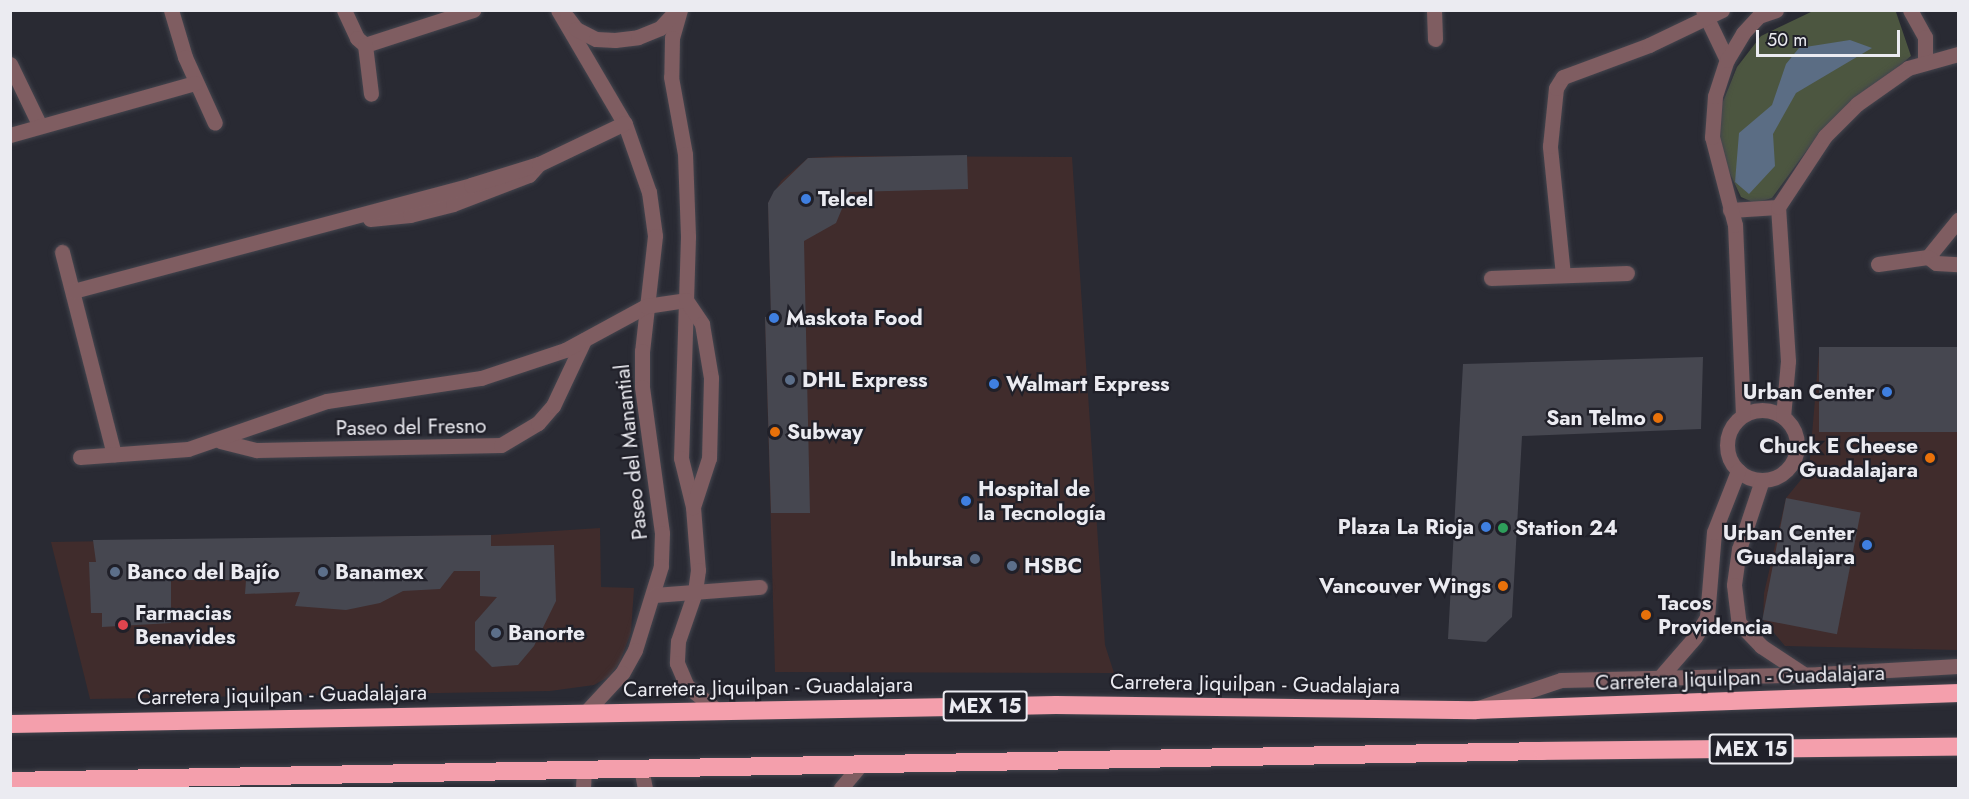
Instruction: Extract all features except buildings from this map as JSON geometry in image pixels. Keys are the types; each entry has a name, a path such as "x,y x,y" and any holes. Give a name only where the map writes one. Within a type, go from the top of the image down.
{"highway":[{"name":"Carretera Jiquilpan - Guadalajara","path":"10,724 1056,705 1476,710 1959,693"},
{"name":"MEX 15","path":"10,781 861,764 1959,747"}],"street":[{"path":"171,10 195,84 215,123"},
{"path":"344,10 357,38 365,45 371,94"},
{"path":"365,45 473,10"},
{"path":"560,10 576,29 596,39 615,40 638,37 660,27 679,10"},
{"name":"Paseo del Manantial","path":"560,10 625,123 649,192 655,236 653,278 646,306 642,387 662,533 655,595 645,627 622,673 586,712"},
{"path":"679,10 672,38 671,76 685,154 686,300 681,458 693,507 697,540 695,592 680,633 677,663 687,686 717,710"},
{"path":"1434,10 1435,39"},
{"path":"1563,275 1550,146 1556,87 1563,77 1705,15 1722,10"},
{"path":"1743,415 1735,225 1712,137 1715,96 1727,60 1754,13 1776,10"},
{"path":"1910,10 1925,37 1925,62"},
{"path":"1705,15 1727,60"},
{"path":"1784,417 1788,361 1778,207 1826,136 1849,112 1896,75 1925,62 1959,54"},
{"path":"10,64 40,126"},
{"path":"10,135 195,84"},
{"path":"73,291 186,264 265,237 349,219 410,215 453,204 529,175 539,164 625,123"},
{"path":"1730,210 1778,207"},
{"path":"1878,264 1928,257 1959,220"},
{"path":"62,252 114,454"},
{"path":"1928,257 1936,263 1959,264"},
{"path":"1491,278 1627,273"},
{"path":"686,300 702,324 711,378 709,458 693,507"},
{"name":"Paseo del Fresno","path":"80,457 188,449 220,441 327,401 481,378 530,364 584,340 646,306 686,300"},
{"name":"Paseo del Fresno","path":"220,441 257,450 501,445 530,429 553,406 584,340"},
{"path":"1764,410 1784,417 1794,430 1796,453 1784,472 1762,480 1738,471 1731,463 1726,442 1735,422 1743,415 1764,410"},
{"path":"1662,675 1707,617 1714,532 1738,471"},
{"path":"1762,480 1741,539 1734,585 1739,623 1761,646 1805,675"},
{"path":"1714,532 1741,539"},
{"path":"655,595 760,587"},
{"path":"1476,710 1522,690 1561,680 1662,675 1805,675 1959,666"},
{"path":"841,789 861,764"},
{"path":"641,768 645,789"},
{"path":"584,770 584,789"}],"shaded area":[{"path":"835,156 1072,157 1105,645 1114,673 775,672 765,317 771,317 768,203 781,181 808,158"},
{"name":"Urban Center Guadalajara","path":"1958,347 1958,650 1785,646 1763,620 1764,593 1786,498 1809,470 1819,352"},
{"path":"600,528 601,587 634,588 631,632 620,662 610,676 594,685 550,691 90,699 51,542 491,535"}],"green space":[{"path":"1813,11 1896,12 1911,56 1821,131 1772,198 1755,203 1741,197 1716,144 1716,119 1737,67 1761,36"}],"water":[{"path":"1850,40 1872,48 1796,93 1773,134 1775,166 1749,194 1735,182 1739,133 1772,105 1786,64 1799,48"}],"place":[{"name":"Telcel","path":"806,199"},
{"name":"Maskota Food","path":"774,318"},
{"name":"DHL Express","path":"790,380"},
{"name":"Walmart Express","path":"994,384"},
{"name":"Urban Center","path":"1887,392"},
{"name":"San Telmo","path":"1658,418"},
{"name":"Subway","path":"775,432"},
{"name":"Chuck E Cheese Guadalajara","path":"1930,458"},
{"name":"Hospital de la Tecnología","path":"966,501"},
{"name":"Plaza La Rioja","path":"1486,527"},
{"name":"Station 24","path":"1503,528"},
{"name":"Urban Center Guadalajara","path":"1867,545"},
{"name":"Inbursa","path":"975,559"},
{"name":"HSBC","path":"1012,566"},
{"name":"Banco del Bajío","path":"115,572"},
{"name":"Banamex","path":"323,572"},
{"name":"Vancouver Wings","path":"1503,586"},
{"name":"Tacos Providencia","path":"1646,615"},
{"name":"Farmacias Benavides","path":"123,625"},
{"name":"Banorte","path":"496,633"}]}
